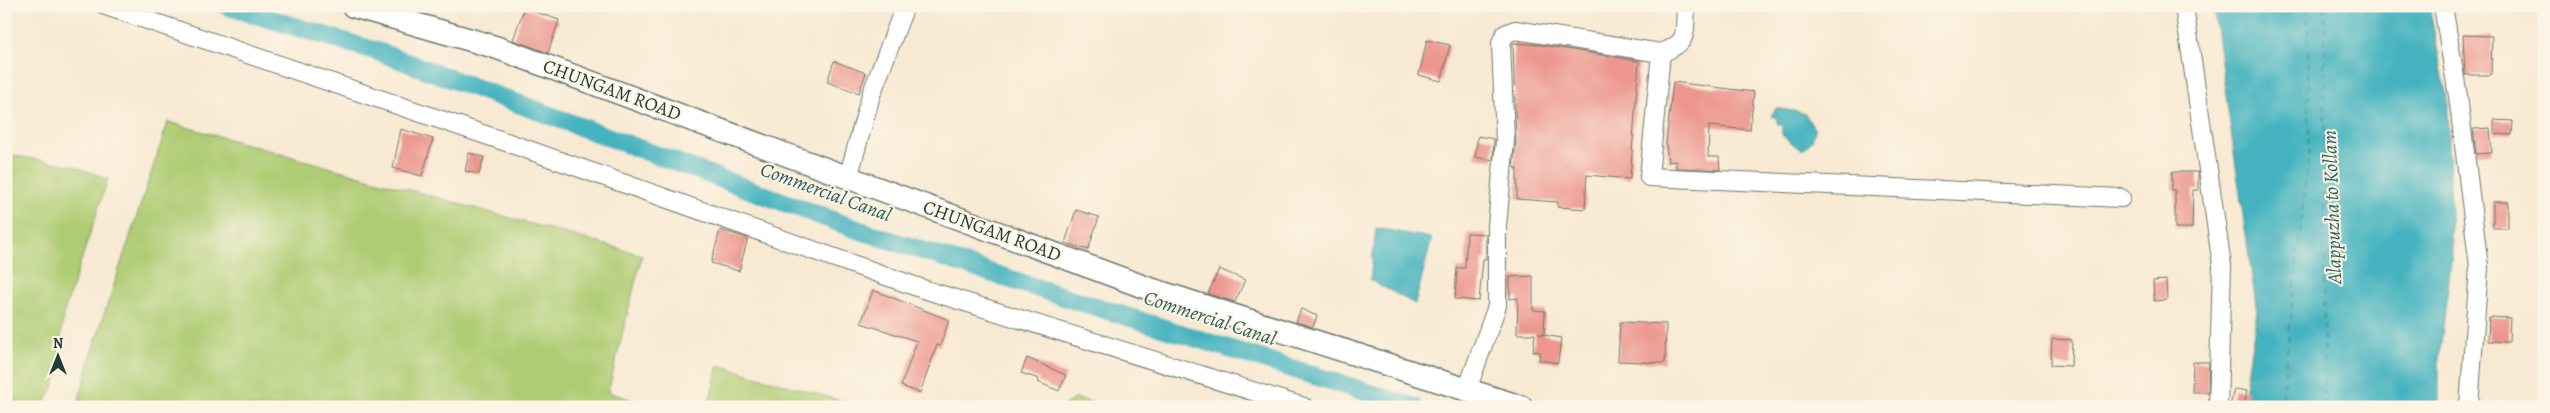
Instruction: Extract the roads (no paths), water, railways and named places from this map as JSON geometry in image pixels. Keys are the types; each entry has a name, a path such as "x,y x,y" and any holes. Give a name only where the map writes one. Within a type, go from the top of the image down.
{"main road":[{"name":"CHUNGAM ROAD","path":"353,6 495,47 1147,288 1521,407"}],"street":[{"path":"106,6 508,143 923,289 1304,407"},
{"path":"848,178 871,95 905,6"},
{"path":"1467,390 1497,306 1497,226 1505,141 1501,49 1505,34 1515,30 1661,53 1677,47 1683,40 1686,6"},
{"path":"2184,6 2222,265 2218,407"},
{"path":"2443,6 2458,96 2479,267 2469,407"},
{"path":"1661,53 1649,177 2121,198"}],"water":[{"name":"Alappuzha to Kollam","path":"2213,6 2429,6 2448,104 2452,255 2439,358 2439,407 2242,407 2257,312"},
{"path":"1776,108 1804,113 1815,130 1812,141 1802,151 1782,135 1782,127 1777,123 1777,118 1771,116"},
{"path":"1376,228 1432,238 1415,304 1370,280"}],"waterway":[{"name":"Commercial Canal","path":"227,6 379,52 856,229 1414,407"}]}
